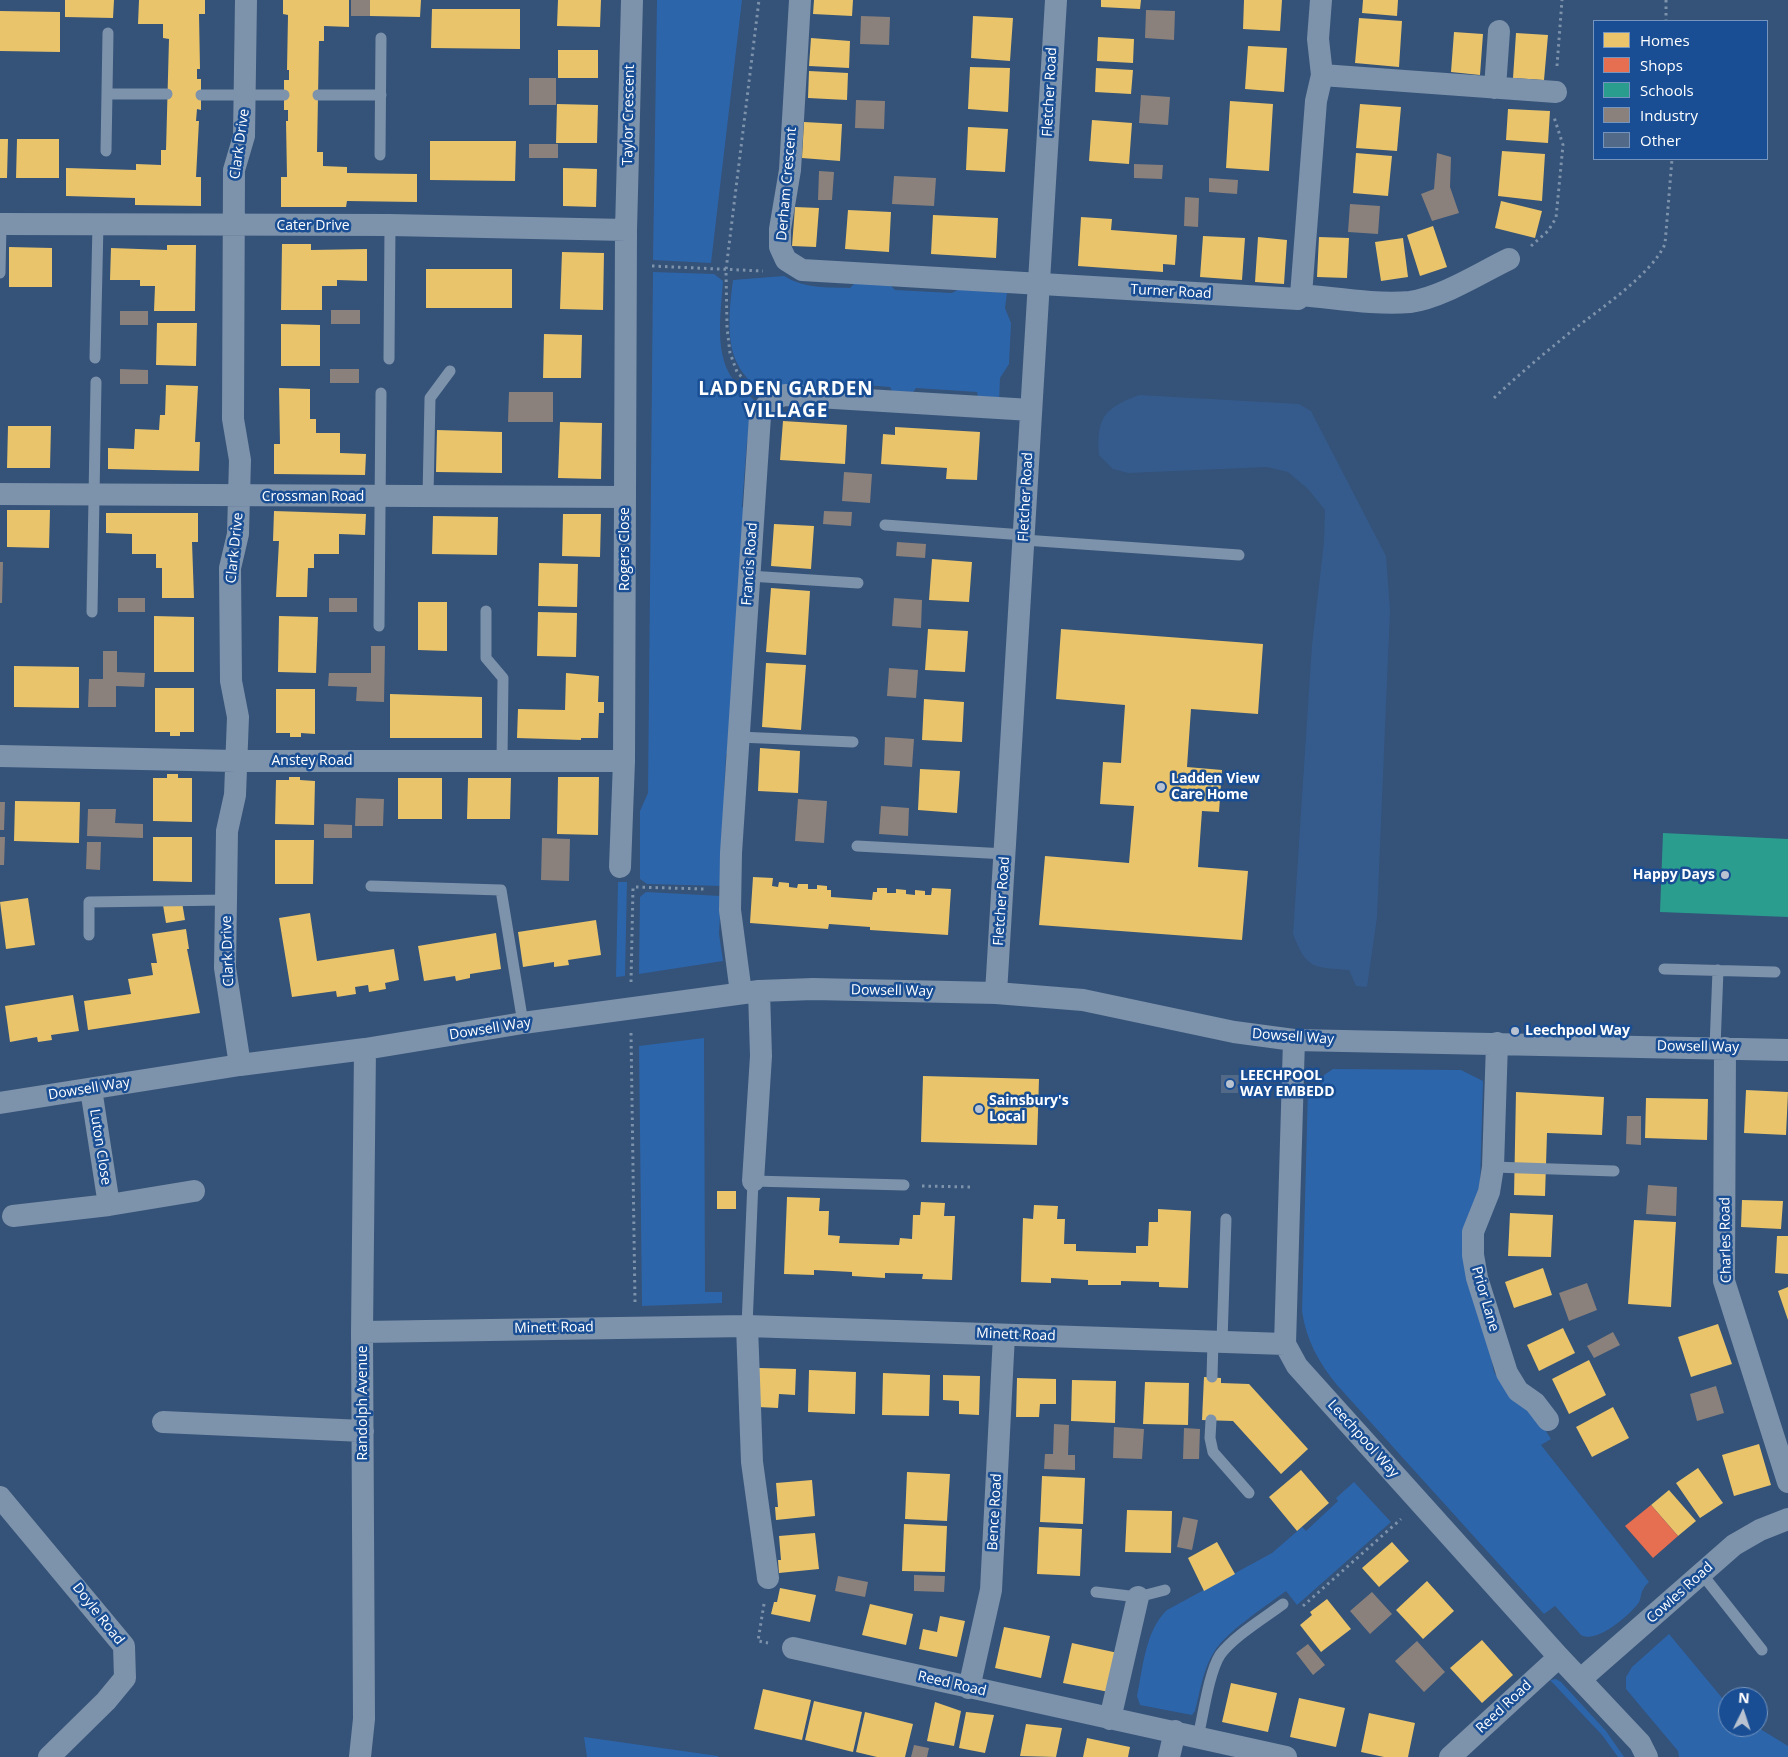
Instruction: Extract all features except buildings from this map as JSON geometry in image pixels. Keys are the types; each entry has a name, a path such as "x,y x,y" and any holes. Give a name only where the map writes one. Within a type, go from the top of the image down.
{"street":[{"name":"Clark Drive","path":"240,1065 226,968 226,900 227,831 235,795 238,716 231,681 230,568 238,534 240,460 234,419 234,170 244,136 246,0"},
{"name":"Taylor Crescent","path":"626,230 632,0"},
{"name":"Derham Crescent","path":"800,0 790,170 780,229 780,247 786,260 802,270 1039,284"},
{"name":"Fletcher Road","path":"996,993 1006,854 1056,0"},
{"path":"1302,295 1316,100 1322,75 1318,39 1321,0"},
{"path":"1495,88 1499,31"},
{"path":"1322,75 1556,92"},
{"name":"Cater Drive","path":"0,224 390,225 626,230"},
{"name":"Rogers Close","path":"620,867 624,761 626,230"},
{"name":"Turner Road","path":"1039,284 1298,299 1302,295 1411,302 1440,293 1509,259"},
{"path":"768,402 785,395 1031,410"},
{"name":"Francis Road","path":"753,1181 761,1056 750,992 730,910 730,890 760,416 768,402"},
{"name":"Crossman Road","path":"0,494 94,496 625,497"},
{"name":"Anstey Road","path":"0,756 236,761 624,761"},
{"name":"Dowsell Way","path":"0,1104 240,1065 365,1049 523,1023 750,992 813,989 996,993 1083,1000 1234,1032 1294,1040 1788,1050"},
{"path":"1285,1344 1294,1040"},
{"name":"Prior Lane","path":"1497,1043 1493,1167 1489,1192 1473,1232 1473,1255 1477,1278 1507,1373 1518,1390 1535,1403 1548,1420"},
{"name":"Charles Road","path":"1720,1048 1724,1282 1788,1482"},
{"name":"Randolph Avenue","path":"360,1757 364,1719 362,1332 365,1049"},
{"name":"Luton Close","path":"92,1089 109,1206"},
{"name":"Luton Close","path":"13,1216 109,1206 194,1192"},
{"path":"746,1326 752,1462 768,1578"},
{"name":"Minett Road","path":"362,1332 746,1326 1285,1344"},
{"name":"Bence Road","path":"968,1688 990,1590 1004,1335"},
{"name":"Leechpool Way","path":"1285,1344 1298,1366 1559,1657 1640,1743 1647,1757"},
{"path":"163,1422 363,1431"},
{"name":"Doyle Road","path":"0,1497 124,1646 125,1678 106,1701 49,1757"},
{"name":"Cowles Road","path":"1581,1679 1734,1545 1760,1530 1788,1519"},
{"path":"1110,1719 1138,1597"},
{"name":"Reed Road","path":"793,1648 1286,1757"},
{"name":"Reed Road","path":"1450,1757 1559,1657"},
{"path":"1169,1757 1175,1731"}],"lane":[{"path":"106,151 108,33"},
{"path":"380,155 381,38"},
{"path":"107,94 167,94"},
{"path":"201,94 284,94"},
{"path":"318,95 381,95"},
{"path":"0,224 0,273"},
{"path":"95,358 98,224"},
{"path":"389,359 390,225"},
{"path":"428,497 430,398 450,371"},
{"path":"92,612 96,382"},
{"path":"379,626 381,393"},
{"path":"885,525 1239,555"},
{"path":"749,576 858,583"},
{"path":"486,611 486,658 503,678 502,761"},
{"path":"739,736 853,742"},
{"path":"857,846 1006,854"},
{"path":"372,886 501,890 523,1023"},
{"path":"89,935 89,902 226,900"},
{"path":"1664,968 1775,972"},
{"path":"1718,970 1720,1048"},
{"path":"1493,1167 1614,1171"},
{"path":"746,1326 753,1181 904,1185"},
{"path":"1212,1378 1218,1341 1226,1219"},
{"path":"1211,1420 1213,1452 1249,1493"},
{"path":"1702,1574 1762,1650"},
{"path":"1096,1592 1138,1597 1165,1590"},
{"path":"1198,1737 1214,1669 1220,1656 1228,1646 1283,1604"}],"path":[{"path":"759,0 726,270 727,328 730,353 738,372 768,402"},
{"path":"1509,259 1537,242 1556,218 1563,144 1555,125 1562,0"},
{"path":"1666,0 1666,20"},
{"path":"1494,398 1529,365 1650,267 1665,244 1672,160"},
{"path":"633,887 730,890"},
{"path":"904,1185 971,1188"},
{"path":"1283,1604 1298,1610 1420,1502"},
{"path":"768,1578 758,1641 793,1648"}],"shaded area":[{"path":"657,0 742,0 711,263 653,260"},
{"path":"653,272 714,274 723,281 720,334 724,361 736,383 756,402 751,439 747,441 742,507 746,510 730,752 726,755 724,791 728,795 722,886 647,884 640,879 640,811 648,793"},
{"path":"784,276 800,283 825,287 850,288 858,280 887,282 895,290 952,293 959,289 1007,293 1005,308 1011,323 1009,364 1000,378 999,404 979,402 977,392 916,388 913,392 892,391 890,387 824,382 820,386 777,385 763,394 743,373 731,345 730,323 733,280"},
{"path":"1139,395 1299,404 1311,411 1386,556 1390,610 1377,917 1367,987 1356,986 1349,970 1319,967 1307,960 1293,934 1312,645 1324,542 1325,510 1308,489 1288,472 1267,467 1128,473 1113,469 1099,455 1098,442 1101,423 1110,410"},
{"path":"618,882 627,882 625,976 616,977"},
{"path":"646,892 721,896 719,934 723,961 639,974 640,897"},
{"path":"704,1038 705,1292 722,1292 722,1303 642,1306 639,1046"},
{"path":"1333,1069 1461,1070 1483,1081 1480,1185 1483,1321 1494,1372 1509,1395 1538,1419 1551,1439 1541,1445 1649,1582 1643,1589 1639,1603 1619,1622 1603,1633 1587,1637 1581,1635 1555,1606 1544,1614 1337,1385 1314,1351 1302,1311 1308,1089 1321,1088 1324,1075"},
{"path":"1354,1482 1391,1522 1297,1605 1286,1591 1228,1636 1210,1659 1202,1681 1195,1711 1192,1715 1140,1705 1137,1696 1149,1639 1154,1628 1167,1610 1272,1553 1302,1527 1306,1531 1338,1501 1336,1498"},
{"path":"1669,1634 1718,1693 1718,1737 1768,1737 1768,1734 1788,1746 1788,1757 1679,1757 1678,1751 1626,1689 1626,1677 1632,1667"},
{"path":"1556,1679 1561,1682 1606,1731 1624,1757 1618,1757 1602,1735 1550,1680"},
{"path":"584,1737 718,1756 718,1757 587,1757"}],"place":[{"name":"Ladden View Care Home","path":"1161,787"},
{"name":"Happy Days","path":"1725,875"},
{"name":"Leechpool Way","path":"1515,1031"},
{"name":"LEECHPOOL WAY EMBEDD","path":"1230,1084"},
{"name":"Sainsbury's Local","path":"979,1109"}],"district":[{"name":"LADDEN GARDEN VILLAGE","path":"786,401"}]}
